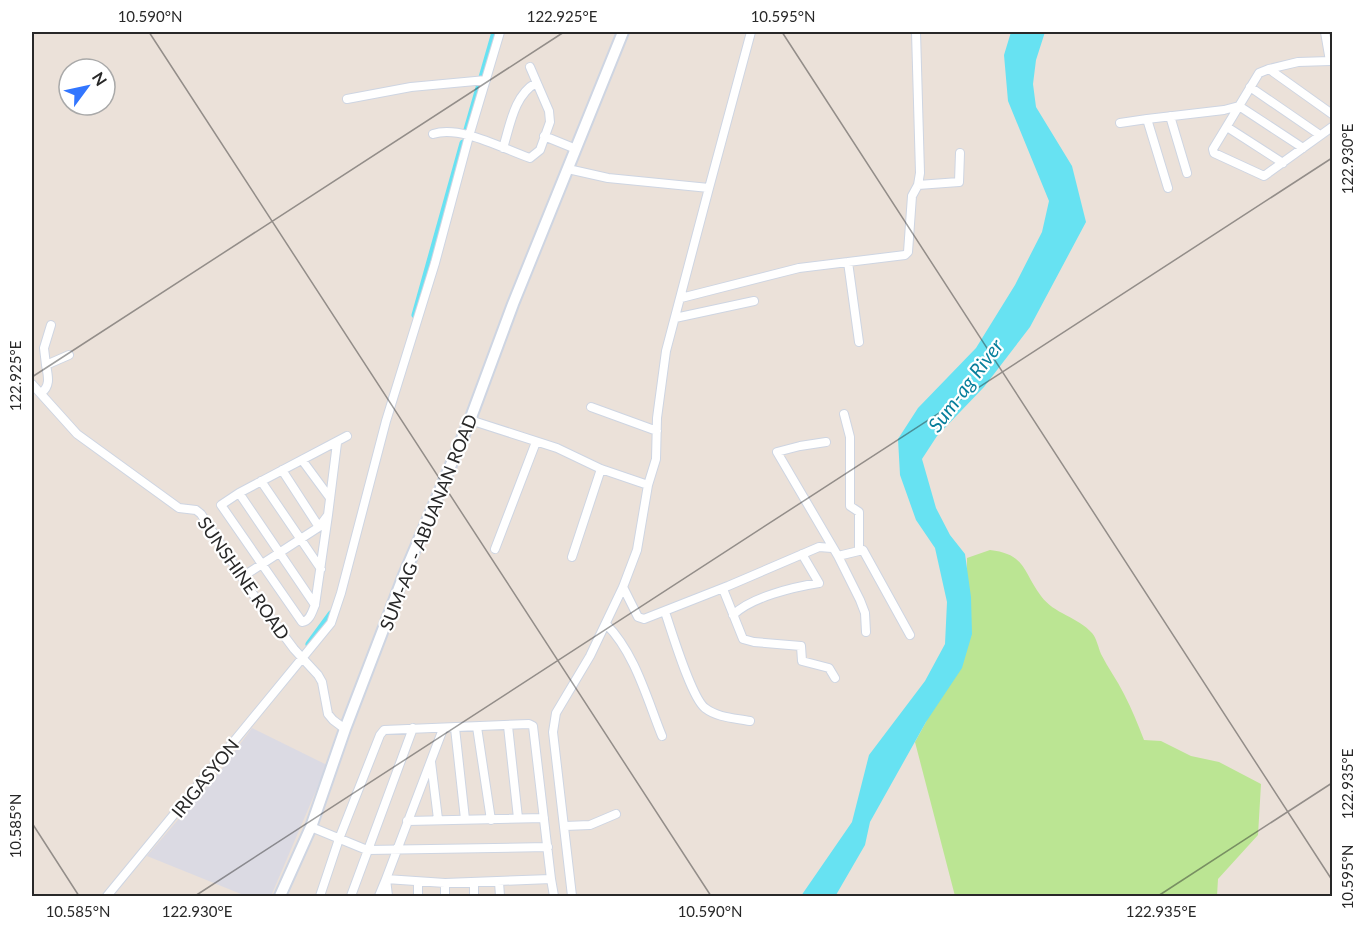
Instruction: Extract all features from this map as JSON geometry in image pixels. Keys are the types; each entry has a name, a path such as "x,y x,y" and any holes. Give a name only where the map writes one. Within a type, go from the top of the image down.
{"main road":[{"name":"SUM-AG - ABUANAN ROAD","path":"280,897 311,827 345,729 404,575 470,420 513,304 623,32"}],"street":[{"name":"IRIGASYON","path":"107,897 301,657 332,623 342,593 386,421 435,263 466,135 482,80 500,32"},
{"path":"572,897 553,732 556,713 606,624 637,550 648,485 656,459 666,351 751,32"},
{"path":"681,298 799,268 905,255 908,252 912,196 918,185 920,173 915,32"},
{"path":"1325,32 1331,61 1298,62 1259,73 1213,149 1214,153 1262,176 1332,127"},
{"path":"433,134 441,131 466,135 530,158 540,150 550,122 549,111 530,67"},
{"path":"1269,69 1332,114"},
{"path":"347,99 411,87 482,80"},
{"path":"502,148 520,98 536,83"},
{"path":"1250,87 1320,135"},
{"path":"1120,123 1224,110 1239,106 1303,148"},
{"path":"1170,116 1187,173"},
{"path":"1147,119 1168,188"},
{"path":"1227,126 1283,163"},
{"path":"544,136 576,149"},
{"path":"918,185 959,182 960,153"},
{"path":"568,169 608,178 709,188"},
{"path":"848,262 859,342"},
{"path":"675,318 754,301"},
{"path":"41,393 49,385 44,348 51,325"},
{"path":"46,365 69,355"},
{"name":"SUNSHINE ROAD","path":"32,384 77,434 179,508 196,510 208,523 242,577 301,657 314,669 322,682 328,714 345,729"},
{"path":"591,407 657,431"},
{"path":"844,414 851,443 850,506 859,512 859,550"},
{"path":"470,420 557,448 601,468 648,485"},
{"path":"337,443 315,605 310,617 302,622 221,507 222,503 239,493 347,436"},
{"path":"495,549 536,442"},
{"path":"826,442 777,452 838,556 863,607 866,632"},
{"path":"302,459 330,498"},
{"path":"572,557 601,468"},
{"path":"282,470 319,527"},
{"path":"261,481 321,569"},
{"path":"239,493 315,605"},
{"path":"242,577 319,527 328,514"},
{"path":"623,587 640,618 644,619 723,589 819,547 832,548"},
{"path":"838,556 863,550 910,634"},
{"path":"733,615 740,609 787,588 819,583 802,554"},
{"path":"723,589 740,632 746,640 801,646 802,661 829,668 835,678"},
{"path":"665,612 692,688 703,707 720,716 750,721"},
{"path":"606,624 618,637 634,668 662,736"},
{"path":"320,897 339,839 384,730 508,726 529,723 533,726 554,897"},
{"path":"508,726 518,818"},
{"path":"477,727 490,820"},
{"path":"351,897 413,728"},
{"path":"455,728 465,819"},
{"path":"379,897 443,729"},
{"path":"430,760 438,819"},
{"path":"565,826 590,825 616,814"},
{"path":"407,821 544,818"},
{"path":"311,827 367,850 548,847"},
{"path":"386,879 418,883 474,883 551,879"},
{"path":"386,879 388,897"},
{"path":"499,882 500,897"},
{"path":"418,883 418,897"},
{"path":"445,883 445,897"},
{"path":"474,883 474,897"}],"shaded area":[{"path":"252,728 327,765 271,896 246,896 147,856 224,766"}],"green space":[{"path":"990,550 1002,552 1017,560 1046,602 1092,633 1127,700 1144,740 1161,741 1191,756 1219,762 1261,784 1258,835 1218,879 1217,896 955,896 915,742 926,722 967,572 967,558"}],"water":[{"name":"Sum-ag River","path":"1011,32 1045,32 1036,60 1033,84 1036,107 1072,166 1086,222 1030,327 984,387 937,436 922,459 936,508 950,535 965,554 971,597 972,634 962,668 926,722 870,822 865,845 836,895 801,896 852,822 869,755 925,681 945,644 947,602 935,548 916,520 900,475 898,439 918,408 976,348 1015,285 1042,232 1049,201 1008,101 1004,55"}],"waterway":[{"path":"466,133 495,32"},
{"path":"415,315 463,143"},
{"path":"309,644 331,614"}]}
